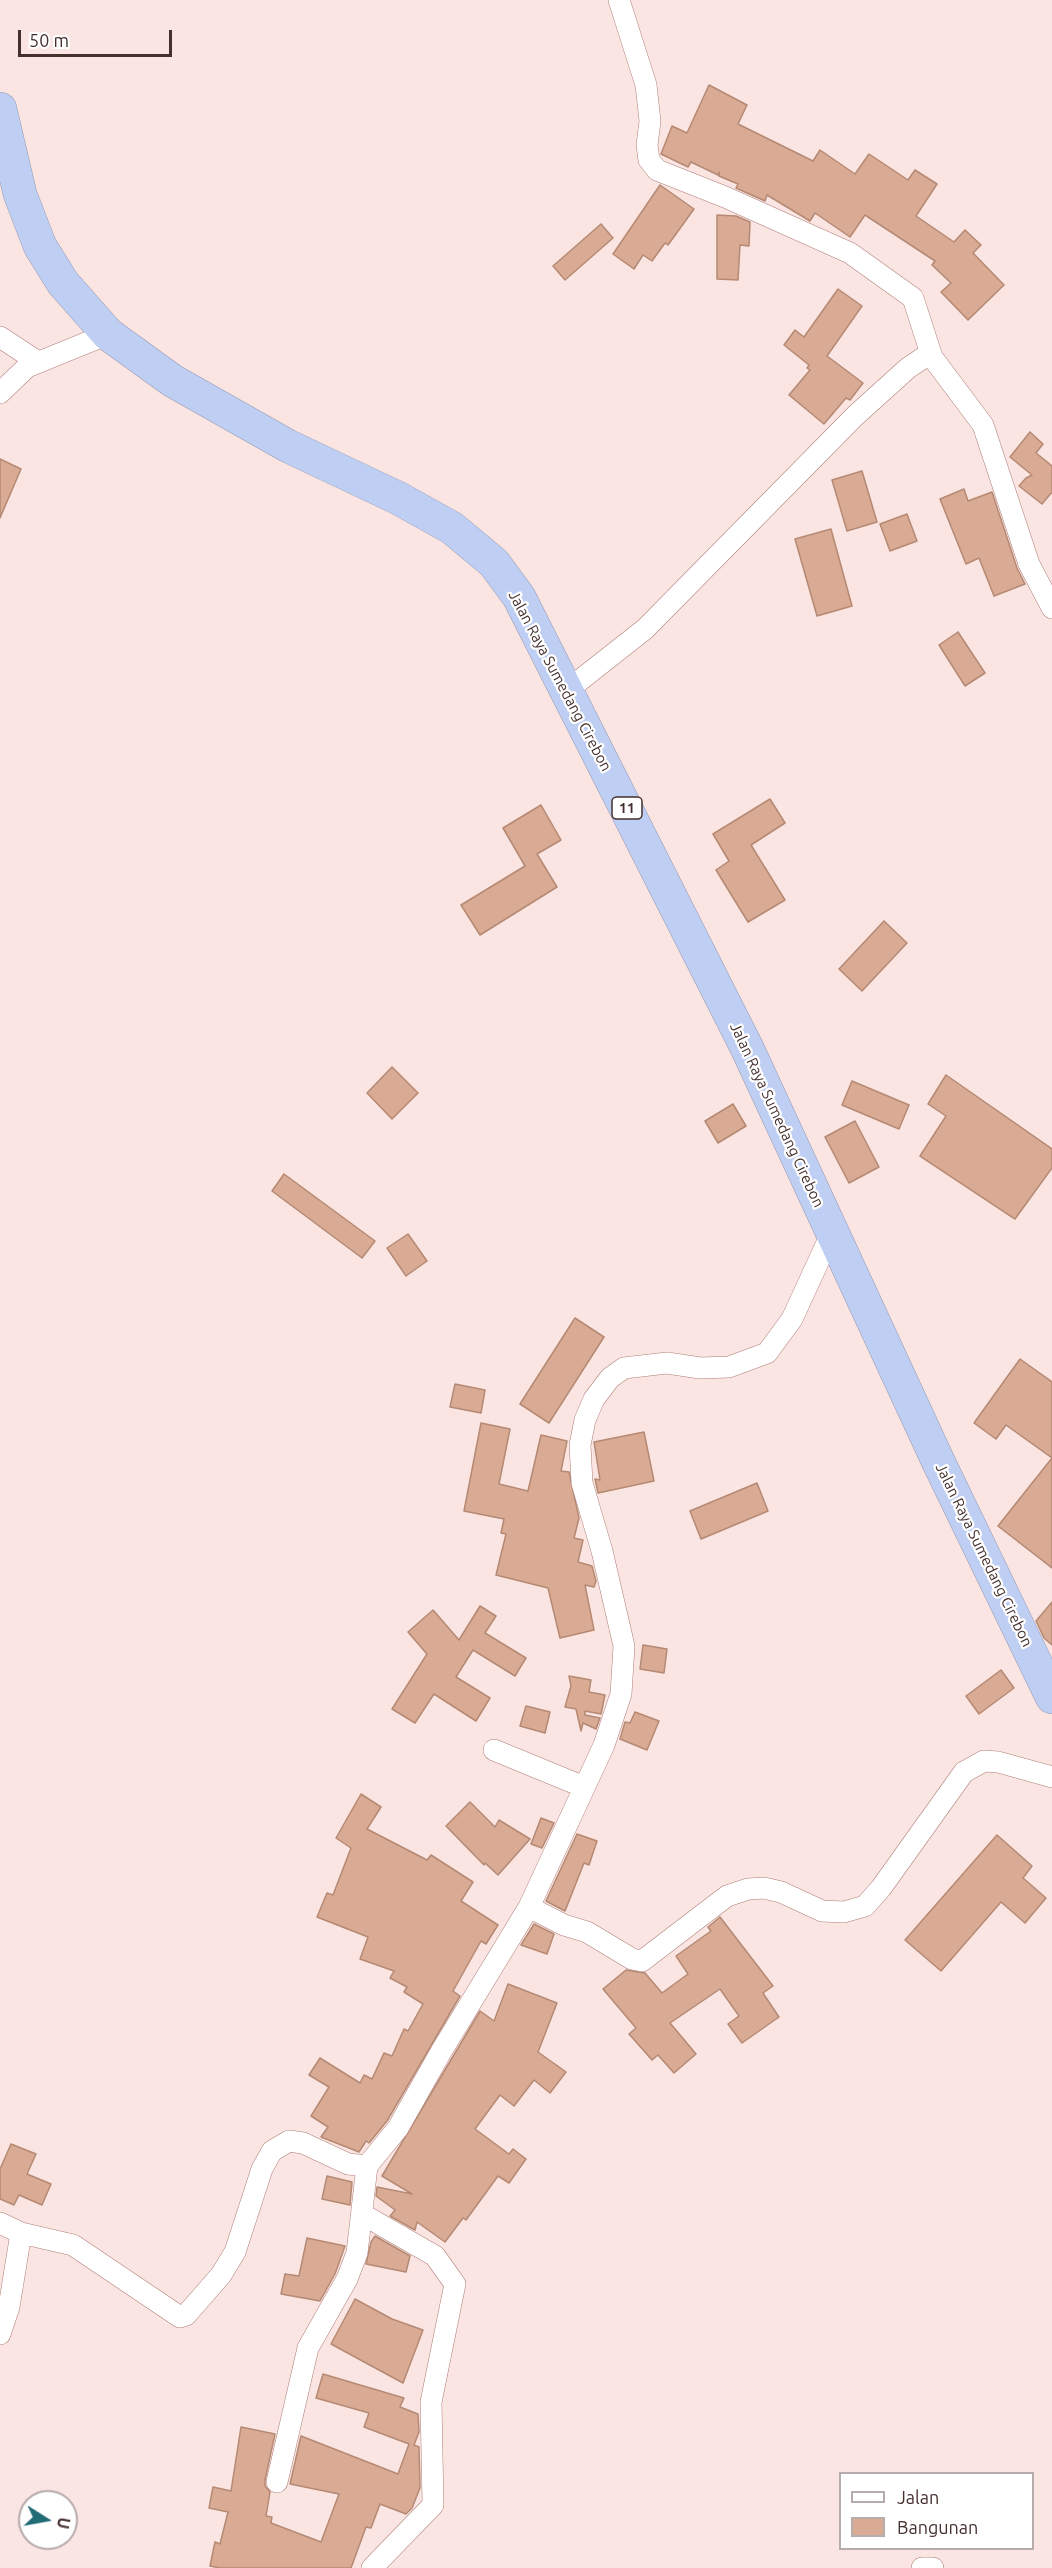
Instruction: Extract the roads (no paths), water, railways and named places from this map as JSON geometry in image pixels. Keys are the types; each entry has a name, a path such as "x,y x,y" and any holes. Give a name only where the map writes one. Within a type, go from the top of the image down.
{"highway":[{"name":"Jalan Raya Sumedang Cirebon","path":"0,109 20,194 40,246 63,283 108,334 173,381 288,446 398,498 452,528 494,563 519,597 565,692 747,1048 1052,1697"}],"street":[{"path":"619,0 646,85 650,121 647,145 649,160 657,170 725,197 850,253 913,298 932,357 983,425 1029,564 1052,608"},
{"path":"0,393 27,367 108,334"},
{"path":"0,337 38,362"},
{"path":"565,692 645,629 855,416 908,368 923,358 932,357"},
{"path":"277,2482 308,2348 352,2267 362,2214 367,2166 398,2128 442,2050 529,1907 604,1745 621,1694 624,1646 602,1551 582,1483 580,1445 585,1420 594,1398 610,1378 624,1368 667,1363 700,1368 729,1367 766,1353 792,1319 832,1232"},
{"path":"494,1750 584,1787"},
{"path":"529,1907 564,1925 587,1932 632,1959 642,1961 727,1896 748,1889 764,1888 781,1892 822,1911 844,1912 864,1906 881,1888 964,1772 984,1761 998,1762 1052,1777"},
{"path":"0,2223 21,2233 73,2245 180,2317 186,2314 221,2275 235,2252 262,2169 273,2151 289,2141 303,2143 348,2164 367,2166"},
{"path":"362,2214 435,2256 454,2284 431,2403 433,2505 372,2568"},
{"path":"0,2334 9,2307 21,2233"},
{"path":"922,2568 933,2568"}]}
